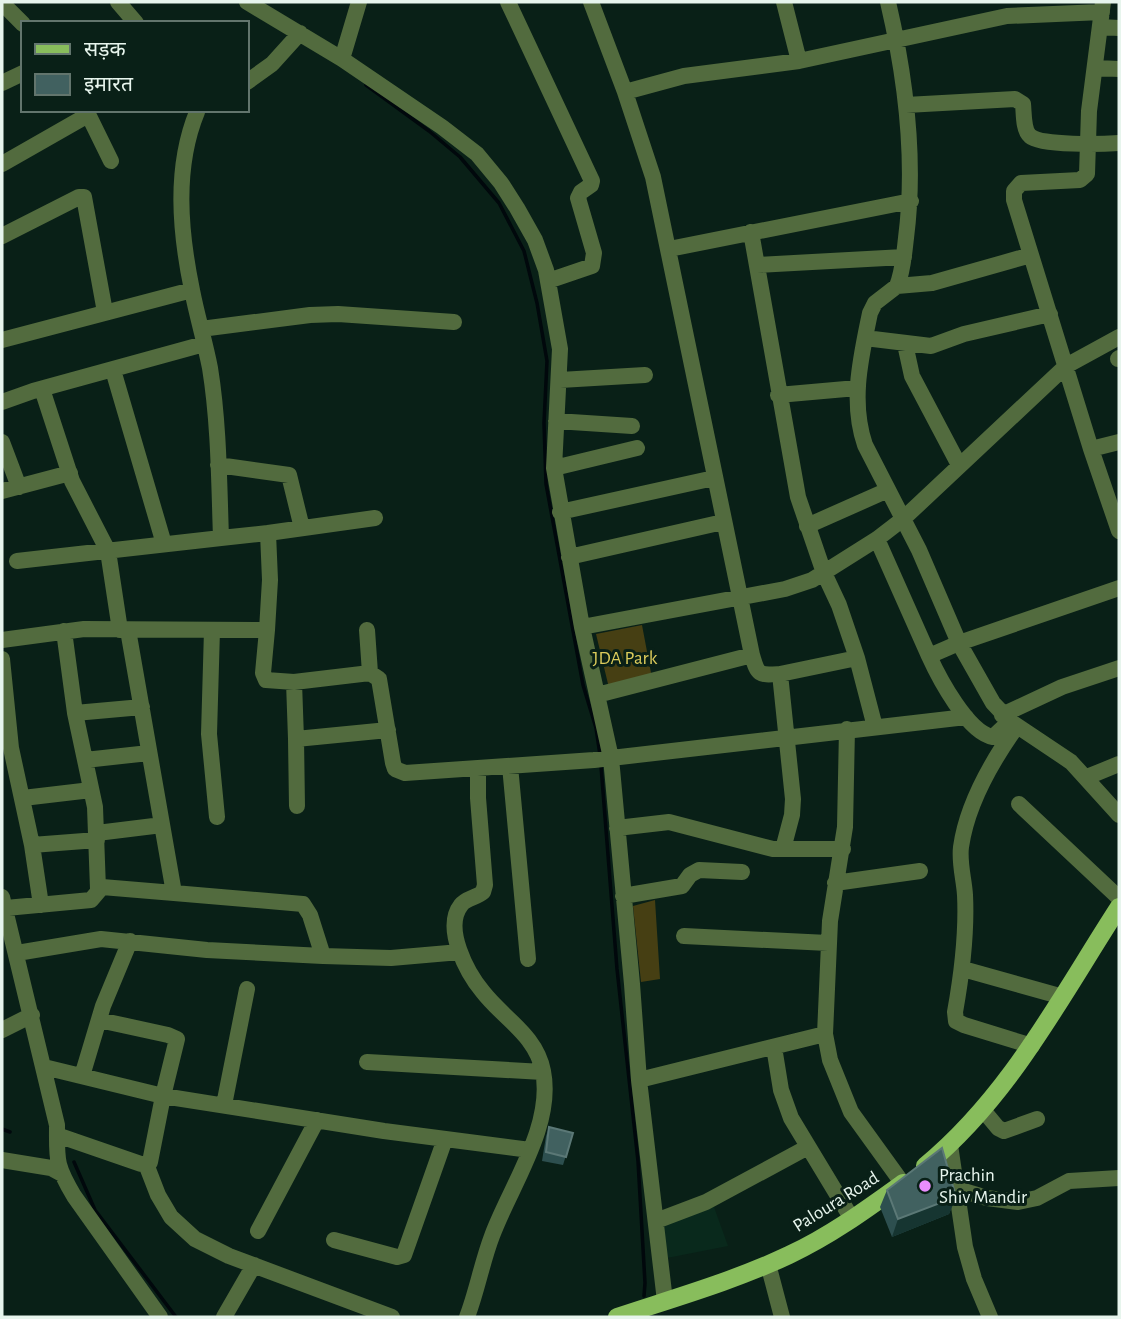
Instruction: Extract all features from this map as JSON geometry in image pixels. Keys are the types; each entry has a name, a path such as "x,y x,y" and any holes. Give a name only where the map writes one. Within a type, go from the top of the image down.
{"main road":[{"name":"Paloura Road","path":"617,1317 640,1314 665,1301 790,1255 852,1219 903,1184 950,1145 983,1110 1032,1046 1119,907"}],"street":[{"path":"118,2 134,21"},
{"path":"247,2 342,58 442,127 477,155 501,183 535,240 548,281 560,349 554,468 560,512 597,695 604,759 617,828 639,1080 665,1301"},
{"path":"342,58 359,2"},
{"path":"508,2 592,181 578,198 594,261 590,268 548,281"},
{"path":"591,2 653,177 723,522 757,671 763,675 780,674 857,658"},
{"path":"783,2 799,61"},
{"path":"888,2 906,105 912,179 904,257 897,286"},
{"path":"2,3 21,22"},
{"path":"625,92 684,76 799,61 1008,9 1102,14 1119,28"},
{"path":"1102,14 1089,111 1088,166 1085,178 1027,182 1017,186 1014,200 1119,531"},
{"path":"248,81 272,64 300,33"},
{"path":"1096,68 1119,69"},
{"path":"2,83 21,74"},
{"path":"906,105 1015,99 1023,104 1030,136 1040,140 1088,144 1119,143"},
{"path":"198,112 186,146 182,186 185,253 214,396 220,538"},
{"path":"2,164 87,113 111,162"},
{"path":"2,236 84,197 105,312"},
{"path":"669,249 911,201"},
{"path":"751,232 794,478 807,526 857,658 875,727"},
{"path":"1031,255 932,283 897,286 875,303 865,338 857,388 860,429 919,550 959,643 984,689 1010,721 1071,762 1119,815"},
{"path":"757,264 904,257"},
{"path":"2,340 192,290"},
{"path":"2,402 113,370 202,337 310,315 338,314 454,322"},
{"path":"865,338 931,346 964,334 1050,314"},
{"path":"582,627 798,586 824,573 903,519 1066,366 1119,337"},
{"path":"905,344 912,376 959,465"},
{"path":"113,370 164,544"},
{"path":"560,380 645,375"},
{"path":"778,395 857,388"},
{"path":"42,389 70,473 108,551 142,707 174,893"},
{"path":"556,421 632,426"},
{"path":"2,442 19,487"},
{"path":"1091,449 1119,442"},
{"path":"554,468 637,448"},
{"path":"218,465 289,474 302,528"},
{"path":"2,491 70,473"},
{"path":"560,512 714,478"},
{"path":"807,526 888,490"},
{"path":"17,561 268,533 375,518"},
{"path":"569,558 723,522"},
{"path":"268,533 270,580 264,677 270,681 293,682 370,673 379,679 393,764 399,772 604,759 966,717"},
{"path":"877,539 944,685 966,717 989,737 997,735 1010,721 1062,687 1119,668"},
{"path":"929,656 959,643 1119,588"},
{"path":"2,640 84,628 267,630"},
{"path":"212,630 209,734 217,817"},
{"path":"366,630 370,673"},
{"path":"64,631 75,713 91,790 97,837 98,889 91,900 41,905 4,902 7,939 17,953 32,1015 44,1067 62,1174 97,1229 160,1317"},
{"path":"597,695 752,654"},
{"path":"2,659 11,748 32,845 41,905"},
{"path":"780,674 793,799 792,815 783,849"},
{"path":"293,682 297,806"},
{"path":"75,713 142,707"},
{"path":"1010,721 964,832 960,856 965,892 966,935 955,1012 956,1021 1032,1046"},
{"path":"847,729 845,827 828,943 825,1034 830,1060 851,1112 903,1184"},
{"path":"296,738 388,730"},
{"path":"85,760 149,753"},
{"path":"1087,777 1119,764"},
{"path":"510,766 528,959"},
{"path":"467,1317 491,1238 524,1169 530,1150 541,1109 543,1072 538,1054 530,1040 480,990 456,940 456,914 465,901 478,897 483,892 485,885 478,768"},
{"path":"23,798 91,790"},
{"path":"1019,804 1119,898"},
{"path":"617,828 677,823 758,847 843,849"},
{"path":"32,845 162,825"},
{"path":"623,896 682,886 699,870 742,872"},
{"path":"835,883 920,871"},
{"path":"98,889 106,887 303,904 310,915 323,956"},
{"path":"684,936 828,943"},
{"path":"17,953 93,940 130,941 206,950 323,956 391,958 460,952"},
{"path":"82,1076 99,1020 130,941"},
{"path":"963,969 1063,997"},
{"path":"224,1105 247,989"},
{"path":"2,1030 32,1015"},
{"path":"99,1020 177,1039 150,1162 146,1164"},
{"path":"639,1080 825,1034"},
{"path":"774,1047 785,1104 852,1219"},
{"path":"367,1062 543,1072"},
{"path":"44,1067 163,1096 317,1121 530,1150"},
{"path":"983,1110 1004,1131 1037,1119"},
{"path":"258,1231 317,1121"},
{"path":"334,1240 397,1257 404,1255 445,1139"},
{"path":"56,1145 146,1164"},
{"path":"950,1145 965,1247 974,1279 990,1317"},
{"path":"656,1221 706,1202 808,1147"},
{"path":"2,1160 51,1168 62,1174"},
{"path":"146,1164 158,1195 171,1217 210,1248 392,1317"},
{"path":"957,1189 987,1198 1018,1202 1037,1198 1069,1181 1119,1178"},
{"path":"768,1264 782,1317"},
{"path":"224,1317 254,1265"}],"shaded area":[{"path":"714,1207 728,1246 667,1258 663,1221"}],"green space":[{"name":"JDA Park","path":"642,625 652,678 609,688 596,634"},
{"path":"655,900 660,979 641,982 633,906"}],"building":[{"path":"549,1127 573,1133 566,1157 546,1152"},
{"path":"942,1148 956,1197 898,1219 887,1190"}],"waterway":[{"path":"366,85 460,157 499,203 524,251 547,361 544,423 546,484 583,685 596,728 600,755"},
{"path":"601,766 617,969 638,1161 644,1296"},
{"path":"2,1129 10,1132"},
{"path":"74,1162 95,1210 176,1317"}],"place":[{"name":"Prachin Shiv Mandir","path":"925,1186"}]}
